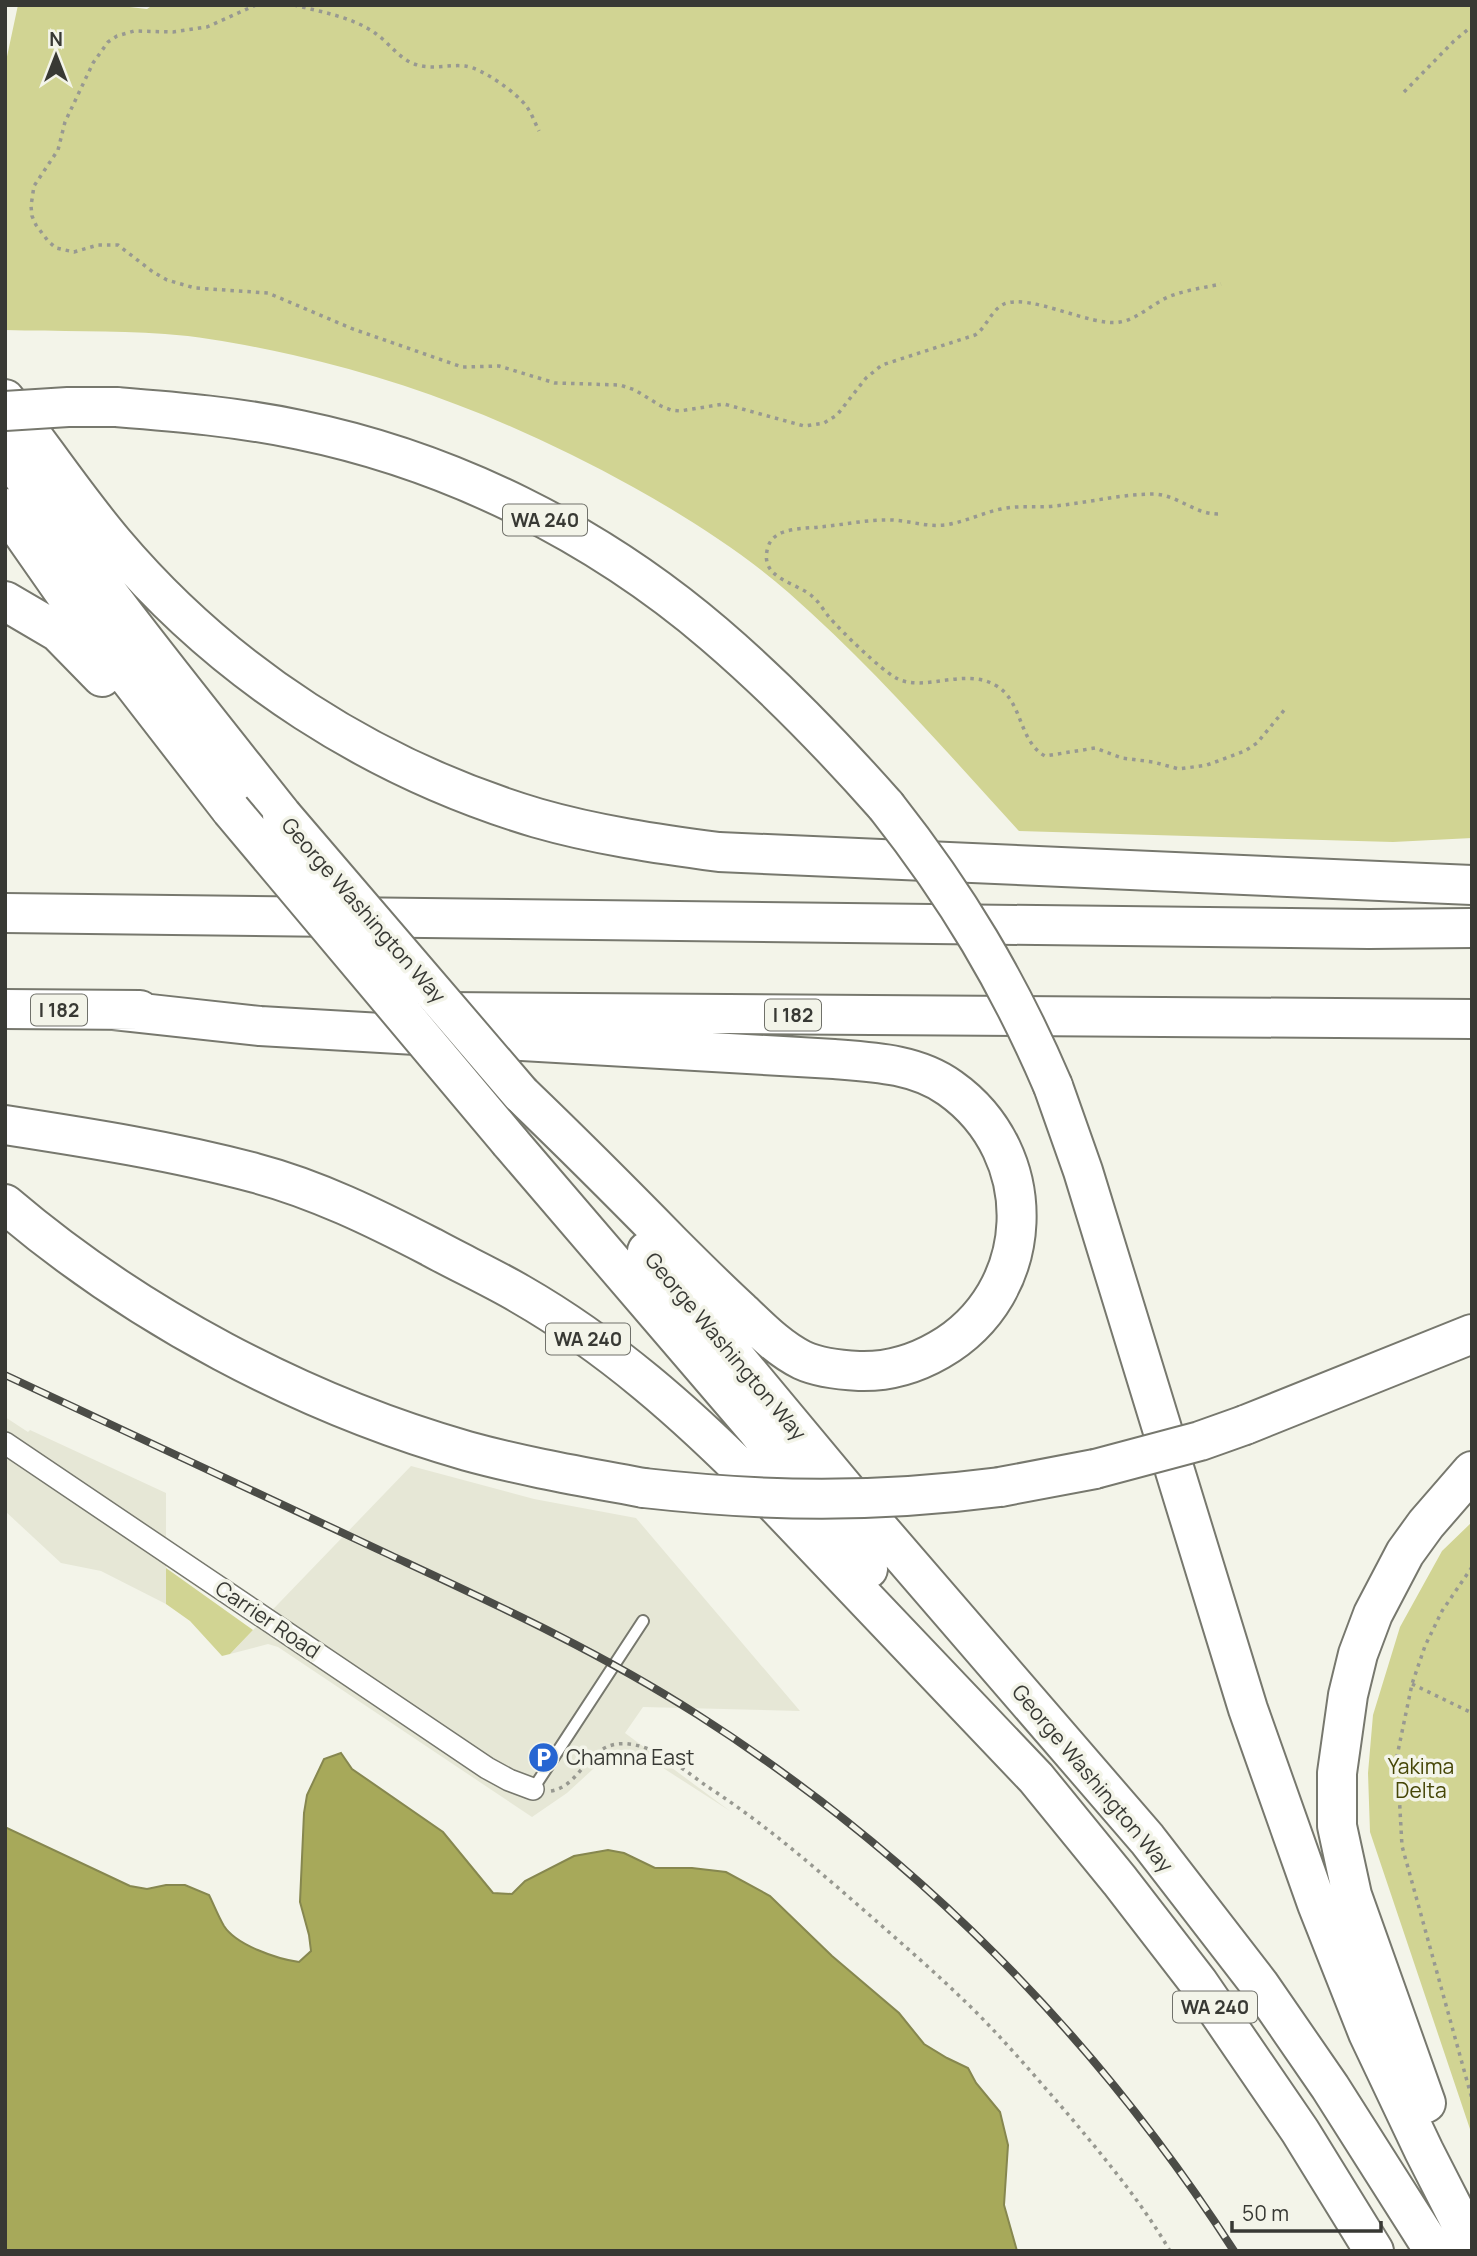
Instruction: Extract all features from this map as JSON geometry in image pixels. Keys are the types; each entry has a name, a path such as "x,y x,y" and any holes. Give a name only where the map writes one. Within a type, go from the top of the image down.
{"highway":[{"path":"5,399 114,544 167,599 213,641 271,688 326,726 430,779 489,802 595,832 719,852 1472,885"},
{"name":"WA 240","path":"5,411 116,407 245,419 361,444 480,488 538,515 605,554 658,590 714,634 788,702 886,806 945,884 972,925 1007,987 1053,1086 1095,1209 1248,1709 1317,1903 1368,2033 1472,2245"},
{"name":"George Washington Way","path":"5,450 53,521 129,623 282,815 521,1094 601,1196 850,1495 1147,1839 1259,1984 1330,2087 1434,2251"},
{"name":"George Washington Way","path":"5,508 77,611 227,806 510,1142 757,1429 1036,1778"},
{"path":"5,601 58,632 227,806"},
{"path":"5,905 106,914"},
{"path":"5,913 1472,928"},
{"name":"I 182","path":"5,1009 1472,1019"},
{"path":"114,1010 260,1026 820,1058 876,1062 908,1068 949,1087 971,1106 992,1131 1006,1155 1014,1182 1017,1207 1015,1241 1008,1271 995,1296 978,1319 957,1339 904,1367 875,1371 836,1369 803,1360 771,1339 740,1311 521,1094"},
{"name":"WA 240","path":"5,1125 138,1147 257,1173 311,1192 391,1226 521,1294 596,1344 661,1394 714,1442 1036,1778 1198,1983 1300,2131 1374,2251"},
{"path":"5,1204 66,1252 185,1330 284,1381 371,1419 466,1451 546,1470 644,1488 723,1497 798,1500 887,1498 1000,1487 1095,1469 1200,1441 1245,1425 1472,1334"},
{"path":"1472,1471 1405,1553 1373,1614 1358,1654 1340,1750 1337,1826 1352,1895 1472,2223"}],"street":[{"name":"Carrier Road","path":"5,1443 487,1768 533,1789"}],"lane":[{"path":"533,1789 643,1621"}],"path":[{"path":"256,5 207,27 173,32 134,31 108,42 93,62 65,122 58,150 34,186 32,216 48,241 56,248 74,252 99,245 118,245 167,280 195,288 257,291 281,297 353,329 462,368 499,366 555,383 620,385 635,390 671,410 724,404 804,426 824,423 836,415 866,378 882,365 975,335 998,307 1004,304 1022,302 1115,322 1132,318 1170,297 1221,284"},
{"path":"294,5 359,23 414,64 432,68 467,66 483,73 521,100 539,131"},
{"path":"1404,92 1472,26"},
{"path":"1218,514 1201,512 1174,497 1163,495 1113,497 1055,506 1010,507 948,524 891,520 787,531 772,540 767,552 775,576 812,595 832,620 897,679 920,682 972,679 987,681 1002,689 1014,706 1030,742 1045,756 1095,748 1122,758 1179,769 1207,765 1228,759 1257,743 1286,708"},
{"path":"1472,1567 1442,1611 1425,1646 1412,1684 1397,1756 1402,1846 1472,2099"},
{"path":"1412,1684 1472,1713"},
{"path":"533,1789 561,1789 599,1751 625,1743 643,1747 661,1756 749,1814 912,1952 997,2034 1114,2169 1170,2251"}],"shaded area":[{"path":"5,1417 28,1432 30,1430 166,1493 166,1604 101,1571 61,1563 5,1511"},
{"path":"411,1466 534,1499 636,1518 800,1711 643,1707 625,1733 730,1811 646,1757 617,1752 605,1758 567,1793 532,1817 278,1647 268,1644 230,1654"},
{"path":"341,1753 352,1769 443,1832 493,1893 512,1894 525,1881 574,1856 608,1850 624,1853 655,1868 726,1872 770,1896 832,1956 899,2013 924,2044 968,2068 976,2083 1000,2112 1008,2145 1004,2205 1017,2251 5,2251 5,1827 130,1886 147,1889 185,1885 209,1895 224,1926 238,1939 269,1954 299,1962 311,1951 300,1902 307,1795 324,1759"}],"green space":[{"path":"18,5 112,5 147,9 153,5 1472,5 1472,838 1393,842 1019,831 878,679 789,593 733,549 674,510 592,465 468,409 338,366 213,340 165,334 5,330 5,66"},
{"name":"Yakima Delta","path":"1472,1522 1472,2135 1370,1832 1368,1773 1373,1715 1400,1627 1442,1551"},
{"path":"166,1568 253,1630 230,1654 222,1656 190,1621 166,1604"}],"railway":[{"path":"5,1375 547,1630 661,1692 777,1769 853,1827 926,1888 995,1954 1060,2023 1122,2096 1180,2172 1234,2251"}],"place":[{"name":"Chamna East","path":"543,1757"}]}
